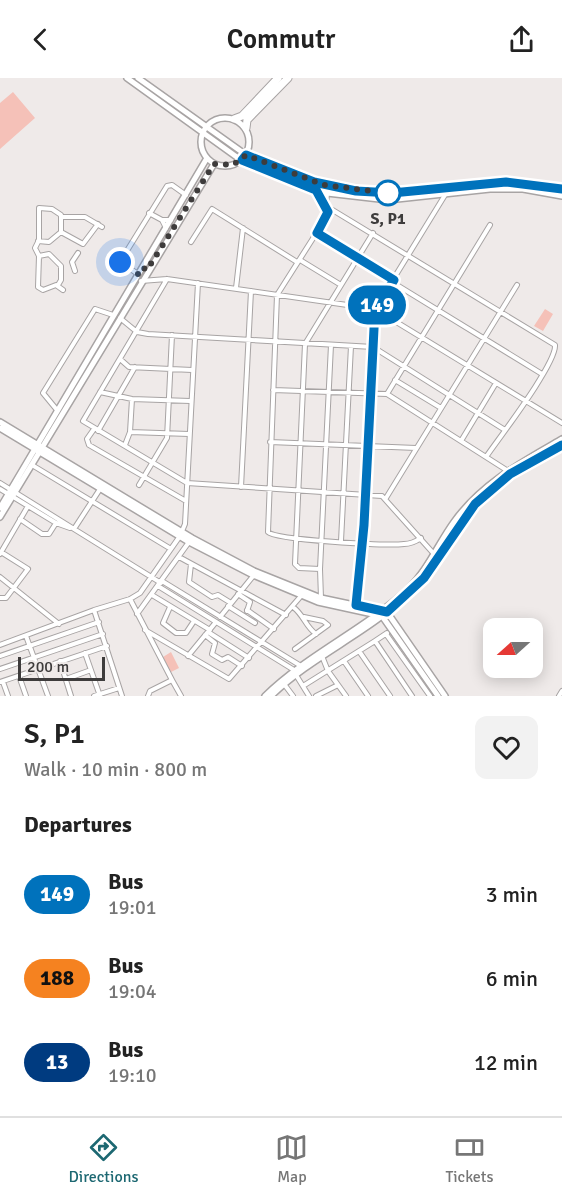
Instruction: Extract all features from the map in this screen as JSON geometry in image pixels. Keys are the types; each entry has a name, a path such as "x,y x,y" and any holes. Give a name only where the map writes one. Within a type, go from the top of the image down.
{"highway":[{"path":"234,119 242,116 278,78"},
{"path":"246,128 247,120 288,78"}],"main road":[{"path":"127,78 205,129"},
{"path":"138,78 244,158 316,190 388,201 490,189 523,189 562,196"},
{"path":"216,119 234,119 246,128 250,142 244,158 228,166 214,164 207,158 202,147 205,129 216,119"},
{"path":"145,269 207,158"},
{"path":"244,158 314,182 356,191 392,193 506,182 562,189"},
{"path":"0,508 32,465 58,407 112,317 214,164"},
{"path":"0,517 112,317"},
{"path":"0,422 100,489 182,534"},
{"path":"0,428 254,575 302,596 382,613"},
{"path":"271,696 301,666 382,613 415,582 454,522 472,501 508,471 562,439"},
{"path":"265,696 382,613 424,578 475,504 510,474 562,445"},
{"path":"191,540 277,582 321,598 382,613 445,696"},
{"path":"395,628 438,696"}],"street":[{"path":"186,195 172,185 167,186 120,262 138,278 198,283 375,309 562,424"},
{"path":"316,190 326,206 373,232 408,256 455,282 555,345 554,353 542,375 486,457"},
{"path":"327,193 327,214 277,295 267,488 268,534 321,540 406,544 421,538"},
{"path":"356,605 363,542 375,309 445,195"},
{"path":"39,256 49,254 61,266 61,280 58,285 44,291 38,287 39,256 35,248 38,241 39,208 52,209 62,217 85,217 100,226 83,244 61,232"},
{"path":"191,242 212,209 341,285"},
{"path":"149,213 162,220 171,220"},
{"path":"38,241 49,242 61,232 62,217"},
{"path":"162,220 166,229"},
{"path":"387,394 490,225"},
{"path":"236,288 243,228"},
{"path":"320,569 296,567 295,538 305,344 373,232"},
{"path":"317,233 542,375"},
{"path":"27,248 35,248"},
{"path":"75,271 72,262 78,253"},
{"path":"145,269 157,279"},
{"path":"167,279 137,332 83,417 83,421 187,483 377,495 386,498 435,554"},
{"path":"0,645 130,599 140,593 182,534 186,501 198,283"},
{"path":"58,285 63,290"},
{"path":"386,498 517,285"},
{"path":"241,486 251,291"},
{"path":"58,407 44,397 44,393 94,310 112,317 137,332 373,347 505,430"},
{"path":"139,484 166,441 172,335"},
{"path":"321,598 321,540 331,345"},
{"path":"341,541 351,346"},
{"path":"120,359 129,367 135,368 192,370"},
{"path":"135,368 96,430 87,439 89,445 186,501"},
{"path":"395,380 441,408"},
{"path":"461,441 496,383"},
{"path":"273,390 387,394 508,471"},
{"path":"100,392 117,398 190,402"},
{"path":"125,446 130,432 132,399"},
{"path":"130,432 189,434"},
{"path":"270,442 367,448 416,448"},
{"path":"32,465 171,549"},
{"path":"0,483 28,506 56,524 74,529"},
{"path":"0,489 12,493 151,576 216,622 295,673 309,696"},
{"path":"74,529 100,489"},
{"path":"0,598 3,600 28,569 1,553 28,506"},
{"path":"20,519 42,534 49,534 56,524"},
{"path":"137,614 191,540"},
{"path":"178,557 239,592 286,615"},
{"path":"191,564 189,582 212,597 219,596 255,623"},
{"path":"219,617 254,575"},
{"path":"0,577 59,624"},
{"path":"160,583 301,666"},
{"path":"239,592 250,602 247,611 274,629"},
{"path":"152,595 249,658"},
{"path":"215,603 219,596"},
{"path":"144,630 227,680 233,678 302,596"},
{"path":"130,599 179,695"},
{"path":"170,607 163,623 176,633 186,633 194,621"},
{"path":"293,607 304,617 328,623 295,649"},
{"path":"94,610 122,696"},
{"path":"304,617 307,626 316,634"},
{"path":"0,656 99,622"},
{"path":"188,656 216,622"},
{"path":"303,686 395,628"},
{"path":"208,632 215,642 212,654 222,660 228,657 242,666"},
{"path":"0,669 103,634"},
{"path":"386,634 428,696"},
{"path":"26,636 48,696"},
{"path":"375,641 412,696"},
{"path":"8,696 1,682 107,646"},
{"path":"359,651 390,696"},
{"path":"85,653 98,696 119,688"},
{"path":"322,656 328,671 346,696"},
{"path":"60,661 71,696"},
{"path":"344,661 368,696"},
{"path":"66,679 90,670"},
{"path":"20,676 26,696"},
{"path":"148,696 150,691 172,680"},
{"path":"284,684 293,696"},
{"path":"316,696 338,685"},
{"path":"559,696 562,691"}],"shaded area":[{"path":"13,92 35,118 0,149 0,103"},
{"path":"545,309 553,314 543,331 534,326"},
{"path":"171,652 179,668 171,672 163,657"}],"bus line":[{"name":"149","path":"562,189 506,182 375,193 335,188 314,182 246,155 242,160 252,166 316,190 328,212 317,233 356,259 394,280 375,309 364,525 356,605 387,612 424,578 461,520 475,504 510,474 562,445"}],"place":[{"name":"S, P1","path":"388,193"}],"route":[{"path":"120,262 138,274 142,267 147,270 206,173 214,164 233,165 246,155 335,188 388,193"}]}
